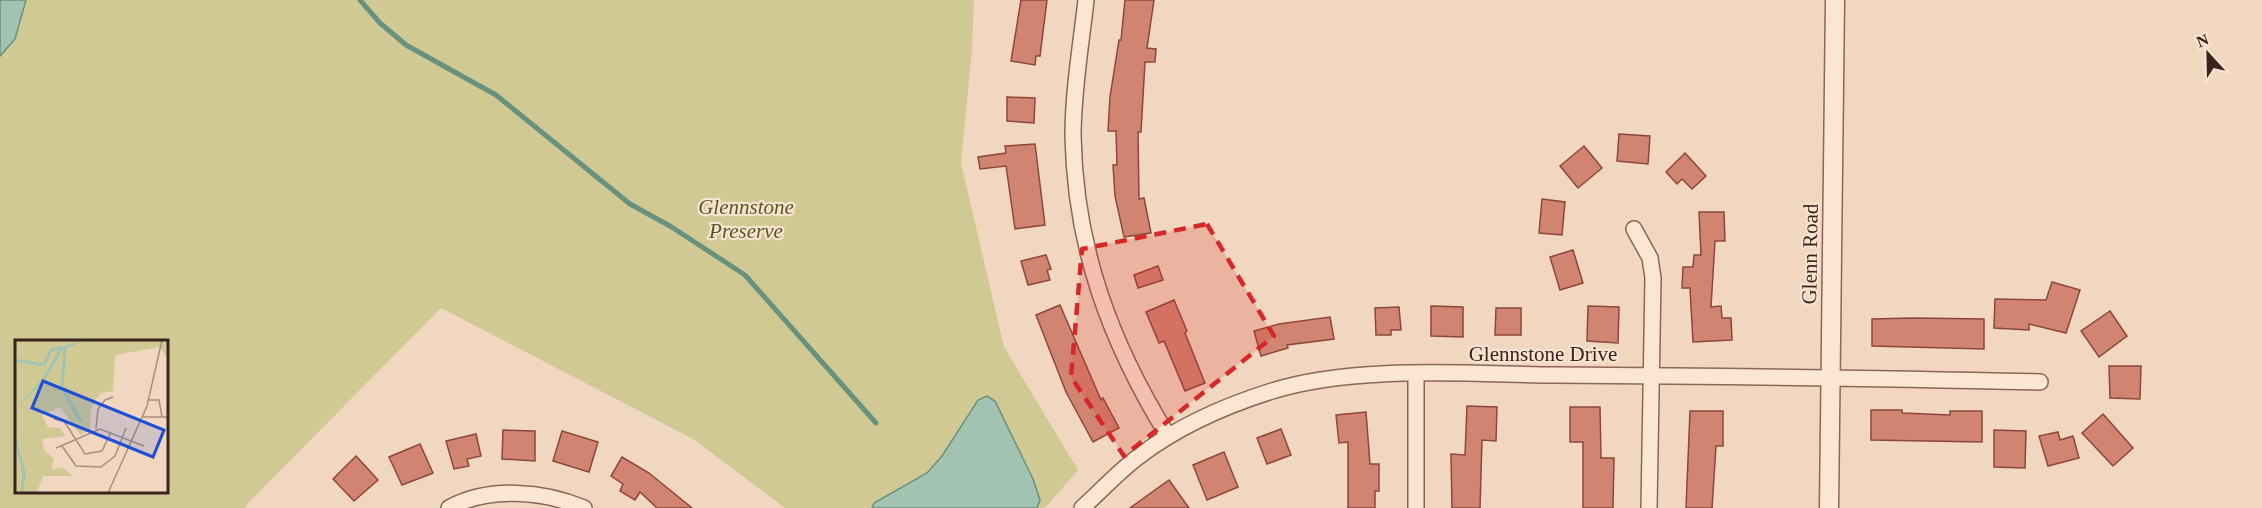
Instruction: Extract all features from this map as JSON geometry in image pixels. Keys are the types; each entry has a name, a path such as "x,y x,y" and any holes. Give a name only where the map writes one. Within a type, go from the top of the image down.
{"street":[{"path":"1086,0 1074,101 1073,136 1080,218 1087,254 1111,328 1123,356 1168,436"},
{"name":"Glenn Road","path":"1829,508 1835,0"},
{"path":"1634,229 1650,258 1652,268 1649,508"},
{"path":"1416,374 1416,508"},
{"name":"Glennstone Drive","path":"1082,508 1137,458 1168,436 1235,404 1274,391 1316,381 1366,375 1416,374 1831,377 2040,382"},
{"path":"449,508 473,498 523,494 545,496 584,508"}],"highlighted area":[{"path":"1207,224 1274,336 1124,456 1071,377 1082,249"}],"green space":[{"name":"Glennstone Preserve","path":"0,0 974,0 972,50 961,163 1004,347 1078,470 1045,508 785,508 693,439 441,308 245,508 0,508"}],"shaded area":[{"path":"0,0 26,0 15,39 0,56"},
{"path":"987,396 995,401 1033,479 1040,500 1037,508 872,508 874,503 927,473 942,456 978,400"}],"building":[{"path":"1021,0 1047,0 1040,56 1036,56 1035,65 1011,61"},
{"path":"1125,0 1154,0 1147,48 1156,49 1155,62 1145,62 1141,132 1138,132 1139,199 1144,198 1151,233 1124,237 1115,196 1113,165 1117,165 1116,131 1108,131 1110,97 1119,40 1121,40"},
{"path":"1007,97 1035,98 1034,123 1007,121"},
{"path":"1619,134 1650,136 1648,164 1617,161"},
{"path":"1035,144 1045,225 1015,229 1006,166 980,169 978,157 1006,153 1005,146"},
{"path":"1584,146 1602,168 1578,188 1560,166"},
{"path":"1685,153 1706,176 1692,189 1682,179 1677,184 1666,172"},
{"path":"1542,199 1565,202 1562,235 1539,233"},
{"path":"1699,212 1724,212 1725,241 1715,241 1711,307 1721,306 1722,318 1731,318 1732,340 1693,342 1690,288 1682,288 1683,267 1693,267 1694,255 1701,255"},
{"path":"1573,250 1583,283 1560,290 1550,257"},
{"path":"1046,255 1051,269 1047,270 1050,280 1028,285 1021,261"},
{"path":"1158,266 1163,280 1138,288 1134,275"},
{"path":"2052,282 2080,290 2066,333 2029,324 2029,330 1994,328 1995,299 2046,300"},
{"path":"1174,300 1205,383 1185,391 1164,341 1159,343 1146,312"},
{"path":"1060,305 1101,400 1103,398 1119,428 1093,442 1066,392 1036,315"},
{"path":"1431,306 1463,307 1463,337 1431,336"},
{"path":"1588,306 1619,307 1618,343 1587,341"},
{"path":"1399,307 1401,330 1391,330 1391,335 1376,335 1375,308"},
{"path":"1496,308 1521,308 1521,335 1495,335"},
{"path":"2110,311 2127,336 2099,357 2081,331"},
{"path":"1330,317 1334,339 1287,345 1288,348 1261,356 1254,331 1279,324"},
{"path":"1872,319 1984,319 1984,349 1872,346"},
{"path":"2109,366 2141,366 2140,399 2110,398"},
{"path":"1467,406 1497,407 1496,441 1482,440 1480,508 1452,508 1451,454 1465,455"},
{"path":"1570,407 1600,407 1601,458 1614,458 1613,508 1583,508 1583,442 1570,442"},
{"path":"1871,410 1902,410 1902,413 1950,415 1950,411 1982,411 1982,442 1871,440"},
{"path":"1690,411 1723,411 1723,446 1716,446 1712,508 1686,508"},
{"path":"1366,412 1370,464 1379,464 1379,491 1375,491 1375,508 1348,508 1348,442 1339,443 1336,415"},
{"path":"2103,414 2133,448 2113,466 2082,433"},
{"path":"1281,429 1291,455 1267,464 1257,438"},
{"path":"503,430 535,431 535,461 502,459"},
{"path":"1994,430 2026,431 2025,468 1994,467"},
{"path":"562,431 598,442 589,472 553,461"},
{"path":"2058,432 2060,440 2073,436 2079,458 2048,466 2039,436"},
{"path":"476,434 481,456 467,459 469,466 454,469 446,441"},
{"path":"420,444 433,473 402,485 389,457"},
{"path":"1224,452 1238,487 1207,500 1193,465"},
{"path":"356,456 378,480 354,501 333,479"},
{"path":"622,457 649,473 692,508 657,508 640,492 635,500 620,491 623,484 611,476"},
{"path":"1169,480 1189,508 1130,508"}],"waterway":[{"path":"360,0 380,23 406,45 496,95 630,204 670,226 745,275 876,423"}]}
